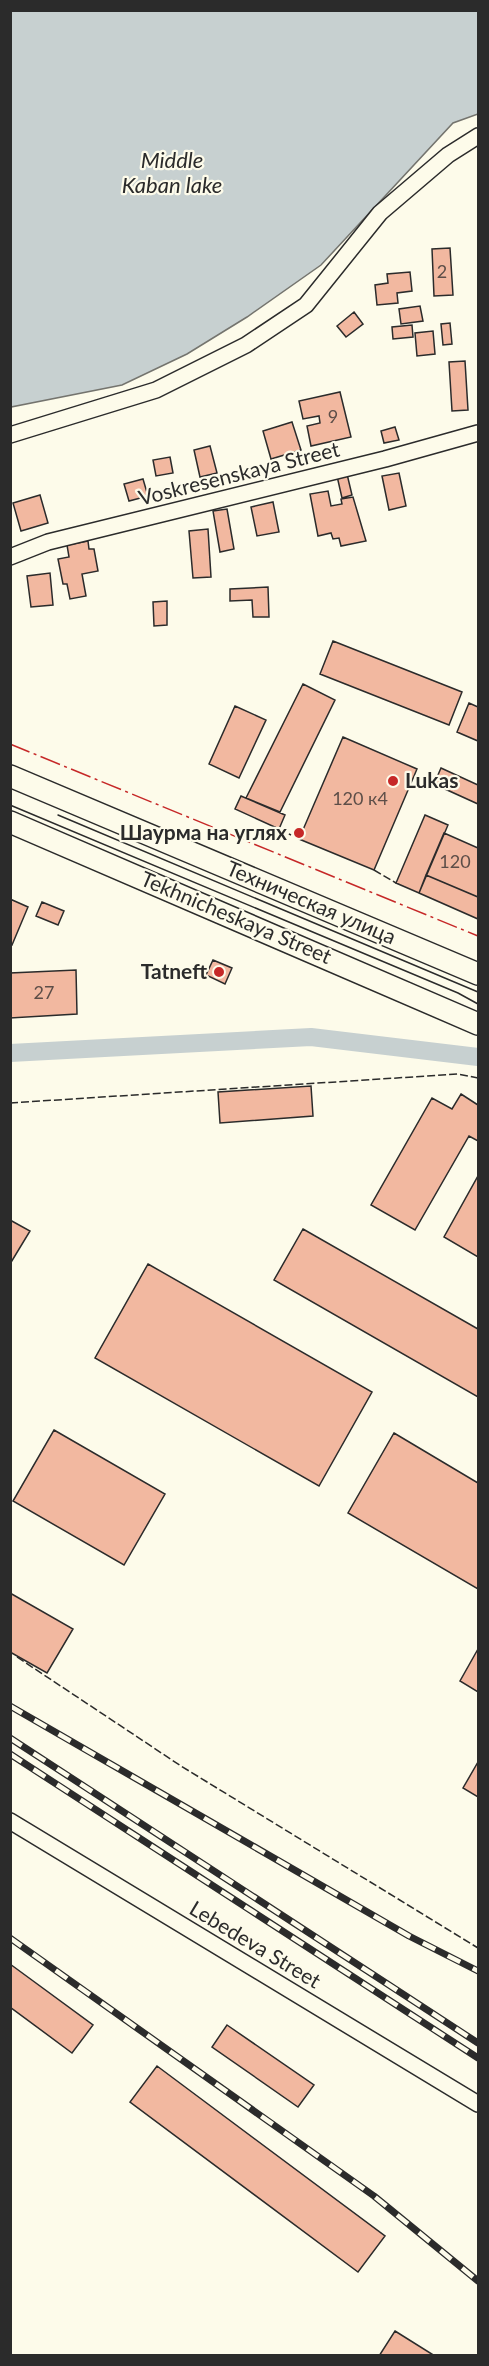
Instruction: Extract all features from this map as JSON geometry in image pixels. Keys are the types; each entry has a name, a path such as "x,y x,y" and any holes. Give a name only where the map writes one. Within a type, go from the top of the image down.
{"main road":[{"name":"Техническая улица","path":"10,776 478,974"},
{"name":"Tekhnicheskaya Street","path":"10,822 470,1019"}],"street":[{"path":"10,435 156,390 246,345 306,305 380,213 448,155 478,136"},
{"name":"Voskresenskaya Street","path":"10,557 48,542 385,459 478,433"},
{"name":"Lebedeva Street","path":"10,1821 478,2104"}],"water":[{"name":"Middle Kaban lake","path":"11,10 478,11 478,114 453,123 321,265 247,317 187,354 122,385 11,407"}],"building":[{"path":"450,248 453,295 434,296 432,249"},
{"path":"410,272 412,291 397,293 398,303 377,305 375,285 388,283 387,274"},
{"path":"420,306 423,321 401,324 399,309"},
{"path":"354,312 363,324 346,337 337,326"},
{"path":"450,323 452,344 443,345 441,324"},
{"path":"412,325 413,337 393,339 392,327"},
{"path":"433,331 435,354 417,356 415,333"},
{"path":"465,361 468,410 452,411 449,362"},
{"path":"340,392 351,437 311,446 307,426 320,423 319,416 303,419 299,401"},
{"path":"292,422 301,450 271,459 263,431"},
{"path":"395,427 399,440 384,443 381,431"},
{"path":"210,446 217,473 200,477 194,450"},
{"path":"170,457 173,473 156,476 153,460"},
{"path":"399,473 406,506 389,510 382,476"},
{"path":"347,474 352,495 342,498 337,476"},
{"path":"143,479 148,496 129,501 124,484"},
{"path":"328,491 331,506 342,504 341,499 353,497 366,541 341,546 339,538 333,539 331,533 318,536 310,494"},
{"path":"40,495 48,523 21,531 13,503"},
{"path":"273,502 279,532 257,536 251,507"},
{"path":"227,509 234,549 220,552 213,511"},
{"path":"208,529 211,577 193,578 189,531"},
{"path":"88,541 89,549 94,549 98,571 82,574 86,596 70,599 67,584 63,584 58,559 69,557 67,545"},
{"path":"50,573 53,605 31,607 27,576"},
{"path":"268,587 269,617 253,617 252,600 230,601 230,589"},
{"path":"167,601 167,625 154,626 153,602"},
{"path":"333,641 462,692 449,725 320,674"},
{"path":"303,684 335,700 280,812 246,798"},
{"path":"469,703 478,707 478,741 457,732"},
{"path":"235,706 266,720 239,778 209,764"},
{"path":"343,737 417,769 374,870 299,839"},
{"path":"441,768 478,785 478,804 434,784"},
{"path":"241,796 285,815 279,829 235,809"},
{"path":"425,815 448,825 419,893 396,883"},
{"path":"444,833 478,848 478,897 426,875"},
{"path":"426,875 478,897 478,919 419,893"},
{"path":"10,899 28,907 12,945 10,944"},
{"path":"42,902 64,911 58,925 36,916"},
{"path":"213,960 232,968 225,984 206,975"},
{"path":"76,970 77,1014 10,1018 10,973"},
{"path":"311,1086 313,1116 220,1123 218,1092"},
{"path":"461,1094 478,1105 478,1141 469,1136 415,1230 371,1205 432,1098 452,1109"},
{"path":"478,1176 478,1257 444,1237"},
{"path":"10,1220 30,1231 10,1264"},
{"path":"303,1229 478,1329 478,1397 274,1280"},
{"path":"148,1264 372,1392 319,1486 95,1358"},
{"path":"54,1430 165,1494 124,1565 13,1501"},
{"path":"394,1433 478,1483 478,1589 348,1513"},
{"path":"10,1593 73,1629 47,1673 10,1652"},
{"path":"478,1649 478,1692 460,1681"},
{"path":"478,1762 478,1797 463,1788"},
{"path":"10,1964 93,2025 72,2053 10,2007"},
{"path":"227,2025 314,2085 298,2107 212,2047"},
{"path":"157,2066 385,2236 358,2272 130,2102"},
{"path":"395,2331 435,2356 379,2356"}],"waterway":[{"path":"10,1053 311,1037 478,1057"}],"tram line":[{"path":"10,805 458,993 478,1004"},
{"path":"58,815 478,992"}],"railway":[{"path":"10,1706 409,1936 478,1971"},
{"path":"10,1738 478,2043"},
{"path":"10,1754 478,2058"},
{"path":"10,1938 374,2196 478,2281"}],"fence":[{"path":"279,829 291,835"},
{"path":"374,870 396,883"},
{"path":"10,1103 458,1074 478,1078"},
{"path":"17,1657 181,1766 478,1948"}],"power":[{"path":"10,744 478,936"}],"place":[{"name":"Lukas","path":"393,781"},
{"name":"Шаурма на углях","path":"299,833"},
{"name":"Tatneft","path":"219,972"}]}
